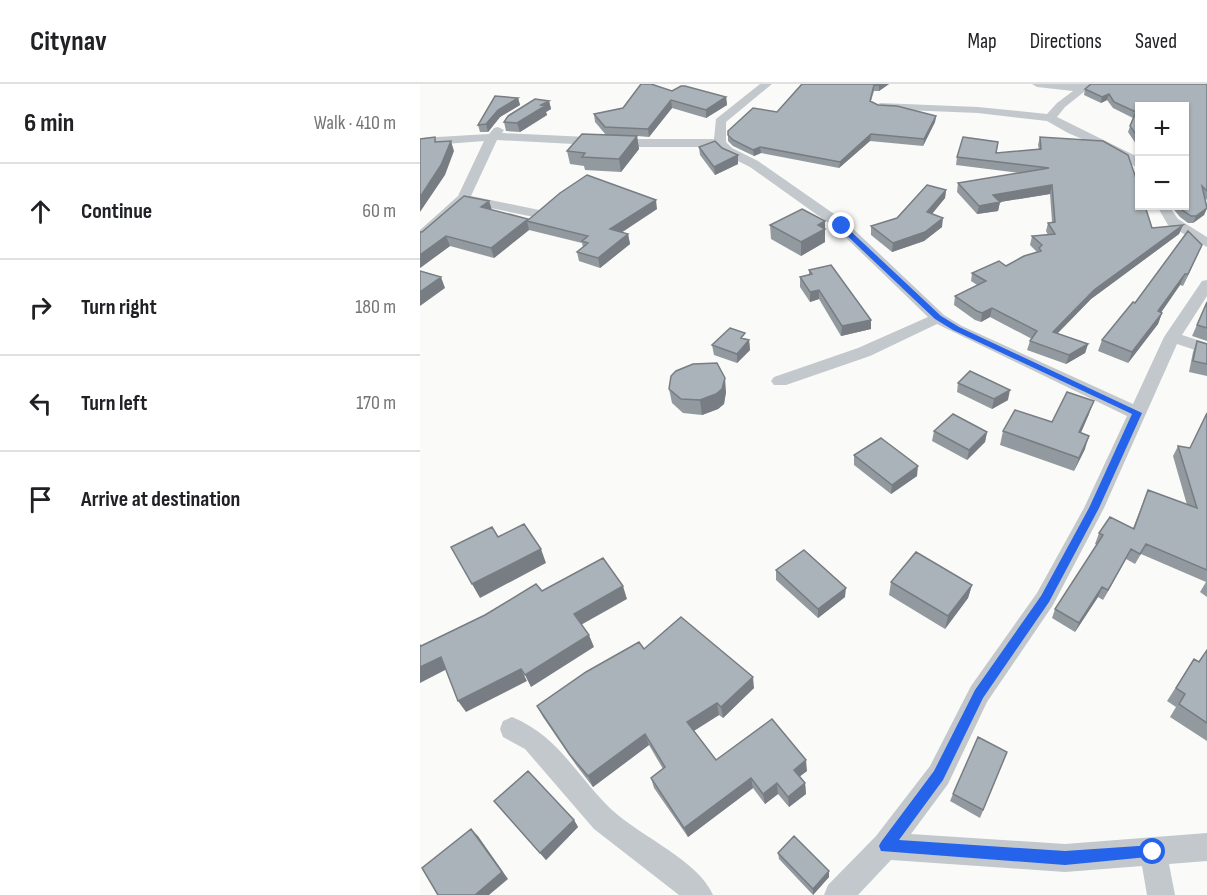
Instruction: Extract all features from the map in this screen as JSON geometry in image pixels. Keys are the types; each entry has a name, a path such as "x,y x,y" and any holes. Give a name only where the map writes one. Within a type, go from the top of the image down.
{"street":[{"path":"720,143 720,121 745,99 767,84"},
{"path":"1037,84 1086,86"},
{"path":"1050,118 1061,105 1086,86"},
{"path":"878,106 978,110 1050,118 1064,129 1115,148 1135,162"},
{"path":"420,237 464,198 492,137 505,121"},
{"path":"420,142 525,136 630,143 720,143 728,151 754,164 842,226 938,318 964,333 1137,413"},
{"path":"464,198 539,214"},
{"path":"1166,210 1173,222 1207,243"},
{"path":"838,895 886,846 939,775 979,694 1045,599 1094,508 1172,337 1207,284"},
{"path":"780,381 864,352 938,318"},
{"path":"1172,337 1207,349"},
{"path":"512,729 534,741 603,820 683,879 699,895"},
{"path":"886,846 1065,858 1207,847"},
{"path":"1153,852 1161,895"}],"building":[{"path":"641,84 651,84 672,91 685,86 726,97 706,110 671,100 648,129 605,127 594,114 623,108"},
{"path":"802,84 881,84 874,85 870,101 878,105 897,106 936,116 924,139 871,134 840,162 760,147 753,150 728,135 728,131 753,108 777,112"},
{"path":"1091,84 1207,84 1207,191 1202,186 1207,208 1196,216 1191,216 1182,210 1189,210 1189,102 1135,102 1135,112 1114,102 1109,94 1102,97 1085,89"},
{"path":"495,96 518,98 498,110 486,124 478,125"},
{"path":"535,99 549,101 541,105 545,106 517,123 504,122 508,116"},
{"path":"1135,114 1135,133 1130,126"},
{"path":"582,134 637,136 619,159 582,157 585,153 567,151"},
{"path":"435,137 435,142 451,141 441,165 420,197 420,139"},
{"path":"963,137 998,142 996,153 1041,149 1040,137 1103,141 1128,155 1135,175 1135,210 1146,210 1152,228 1183,225 1094,290 1053,332 1088,344 1069,355 1030,341 1037,331 992,308 982,313 977,311 955,296 986,281 972,273 999,261 1006,266 1024,256 1041,251 1039,248 1042,245 1032,236 1055,234 1048,223 1055,222 1052,185 993,195 1000,202 979,206 958,183 1049,168 957,157"},
{"path":"715,141 722,148 738,155 714,167 699,147"},
{"path":"587,175 656,200 610,229 628,234 598,258 577,252 588,243 582,241 588,236 527,221 560,193"},
{"path":"927,185 946,190 927,212 943,218 925,232 893,243 871,226 897,218"},
{"path":"464,196 489,201 481,207 528,219 491,248 446,236 420,255 420,232"},
{"path":"802,209 825,221 818,225 825,229 801,242 770,225"},
{"path":"1188,231 1202,245 1188,274 1185,274 1158,311 1162,313 1132,352 1102,340 1133,302 1135,303"},
{"path":"831,265 871,320 842,326 819,290 810,292 800,277 812,274 809,270"},
{"path":"420,271 441,277 420,292"},
{"path":"1207,302 1207,328 1197,325"},
{"path":"730,328 745,333 741,338 749,340 737,354 712,345"},
{"path":"1197,341 1207,344 1207,364 1193,361"},
{"path":"717,363 725,378 722,389 716,394 700,400 681,399 669,389 671,376 676,371 693,364"},
{"path":"970,371 1010,390 994,399 958,383"},
{"path":"1067,392 1094,401 1079,432 1089,436 1079,458 1003,431 1015,410 1052,422"},
{"path":"1207,413 1207,570 1146,544 1140,554 1131,549 1108,590 1102,587 1079,623 1055,609 1103,535 1099,533 1110,517 1134,529 1148,490 1197,508 1178,446 1190,448"},
{"path":"953,414 987,432 969,450 934,431"},
{"path":"881,438 918,466 892,485 854,455"},
{"path":"524,524 541,549 472,584 451,547 492,527 498,537"},
{"path":"804,550 846,588 818,609 776,570"},
{"path":"916,552 972,585 948,616 891,582"},
{"path":"603,558 623,586 574,614 589,635 525,675 521,669 458,701 441,657 420,667 420,645 485,615 536,584 542,591"},
{"path":"681,617 753,677 721,707 717,703 687,722 716,760 772,719 806,760 794,770 805,783 788,797 777,783 763,794 751,778 684,828 651,778 665,767 645,734 588,776 570,755 537,706 586,672 639,642 644,649"},
{"path":"1207,650 1207,723 1179,704 1185,694 1176,688 1194,659 1199,662"},
{"path":"978,737 1007,752 983,810 953,794"},
{"path":"528,771 574,820 540,853 494,801"},
{"path":"471,829 502,872 475,895 438,895 422,868"},
{"path":"794,836 829,871 813,889 778,853"}],"route":[{"path":"842,226 938,318 956,329 1137,413 1094,508 1045,599 979,694 939,775 886,846 1065,858 1153,852"}]}
